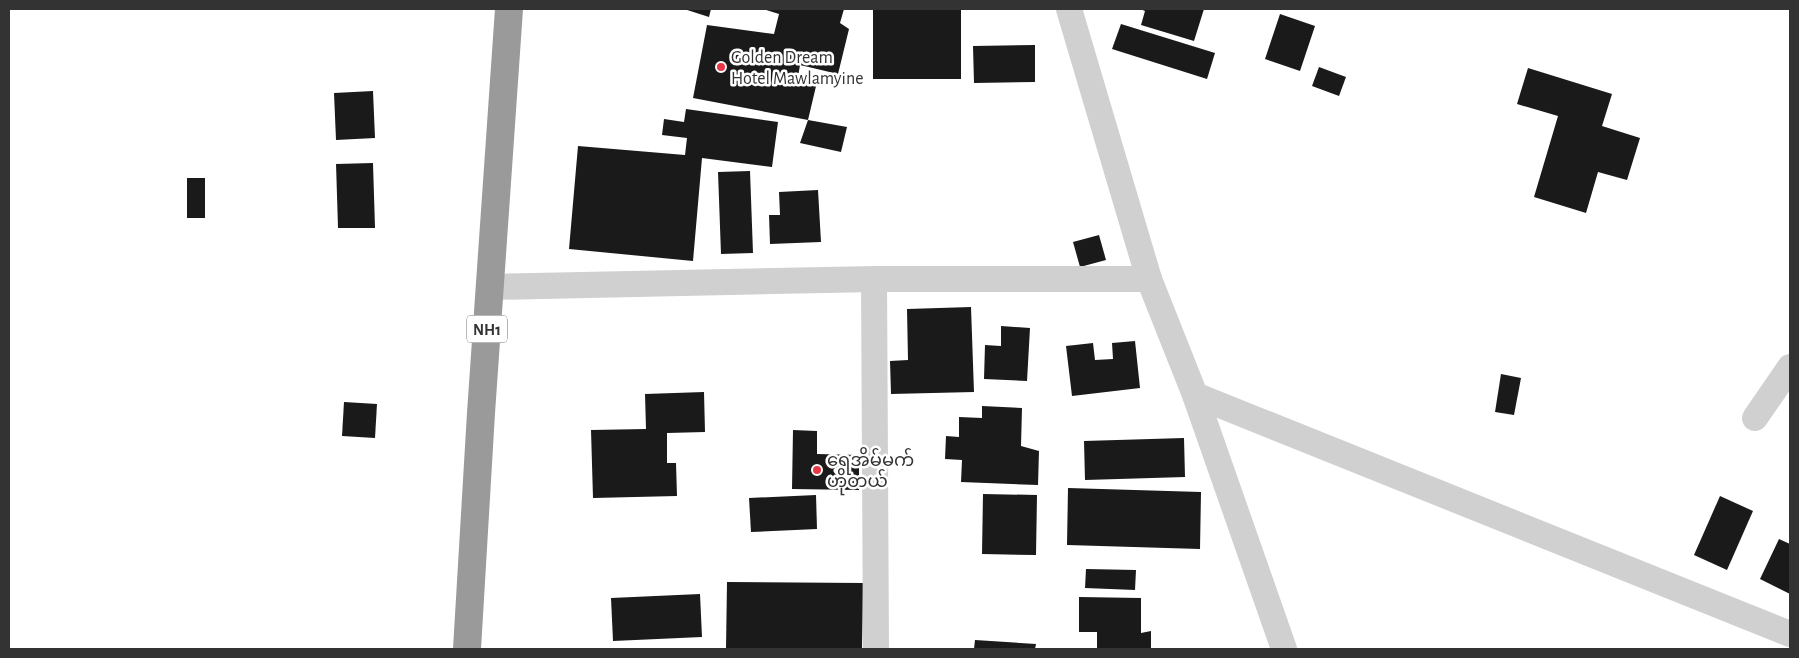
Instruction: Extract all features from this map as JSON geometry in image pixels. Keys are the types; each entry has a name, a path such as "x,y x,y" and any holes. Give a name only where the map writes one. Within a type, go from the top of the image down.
{"highway":[{"name":"NH1","path":"467,649 509,9"}],"street":[{"path":"1069,9 1149,279 1195,395 1284,649"},
{"path":"490,287 874,279 1149,279"},
{"path":"874,279 876,649"},
{"path":"1755,418 1790,367"},
{"path":"1195,395 1790,634"}],"building":[{"path":"684,9 711,9 709,17"},
{"path":"763,9 844,9 840,23 849,29 838,74 800,65 798,77 817,82 808,120 693,98 707,25 774,34 779,14"},
{"path":"873,9 961,9 961,79 873,79"},
{"path":"1140,9 1204,9 1194,41 1141,25 1145,11"},
{"path":"1280,14 1315,26 1300,71 1265,59"},
{"path":"1121,24 1215,53 1207,79 1112,49"},
{"path":"1035,45 1035,82 974,83 973,46"},
{"path":"1319,67 1346,77 1339,96 1312,86"},
{"path":"1528,68 1612,94 1602,126 1640,138 1627,180 1598,172 1586,213 1534,197 1558,116 1517,104"},
{"path":"373,91 375,138 336,140 334,93"},
{"path":"686,109 778,122 772,167 702,158 693,261 569,249 578,146 685,155 687,138 662,135 664,119 684,122"},
{"path":"808,120 847,127 841,152 800,143"},
{"path":"373,163 375,228 338,228 336,164"},
{"path":"750,171 753,253 721,254 718,172"},
{"path":"187,178 205,178 205,218 187,218"},
{"path":"818,190 821,242 770,244 769,215 780,215 779,192"},
{"path":"1099,235 1106,260 1080,267 1073,242"},
{"path":"971,307 974,392 891,394 890,361 908,360 907,309"},
{"path":"1001,326 1030,328 1027,381 984,379 985,345 1001,346"},
{"path":"1135,341 1140,388 1072,396 1066,346 1093,343 1095,360 1113,359 1112,343"},
{"path":"1501,374 1521,378 1514,415 1495,412"},
{"path":"704,392 705,432 667,433 667,463 676,463 677,496 593,498 591,430 646,429 645,394"},
{"path":"344,402 377,404 375,438 342,436"},
{"path":"982,406 1022,408 1021,446 1039,451 1038,485 961,482 962,460 945,459 946,436 959,437 959,417 982,418"},
{"path":"793,430 817,431 817,454 859,455 859,490 792,489"},
{"path":"1184,438 1185,477 1085,480 1084,441"},
{"path":"1068,488 1201,492 1200,549 1067,545"},
{"path":"983,494 1037,495 1036,555 982,554"},
{"path":"816,495 817,529 751,532 749,498"},
{"path":"1720,496 1753,511 1727,570 1694,555"},
{"path":"1779,539 1790,544 1790,594 1760,579"},
{"path":"1086,569 1136,570 1135,590 1085,588"},
{"path":"727,582 863,583 862,649 726,649"},
{"path":"700,594 702,637 613,641 611,598"},
{"path":"1079,597 1141,598 1141,633 1151,631 1151,649 1097,649 1097,632 1079,632"},
{"path":"975,640 1036,644 1035,649 974,649"}],"place":[{"name":"Golden Dream Hotel Mawlamyine","path":"721,67"},
{"name":"ရွှေအိမ်မက် ဟိုတယ်","path":"817,470"}]}
